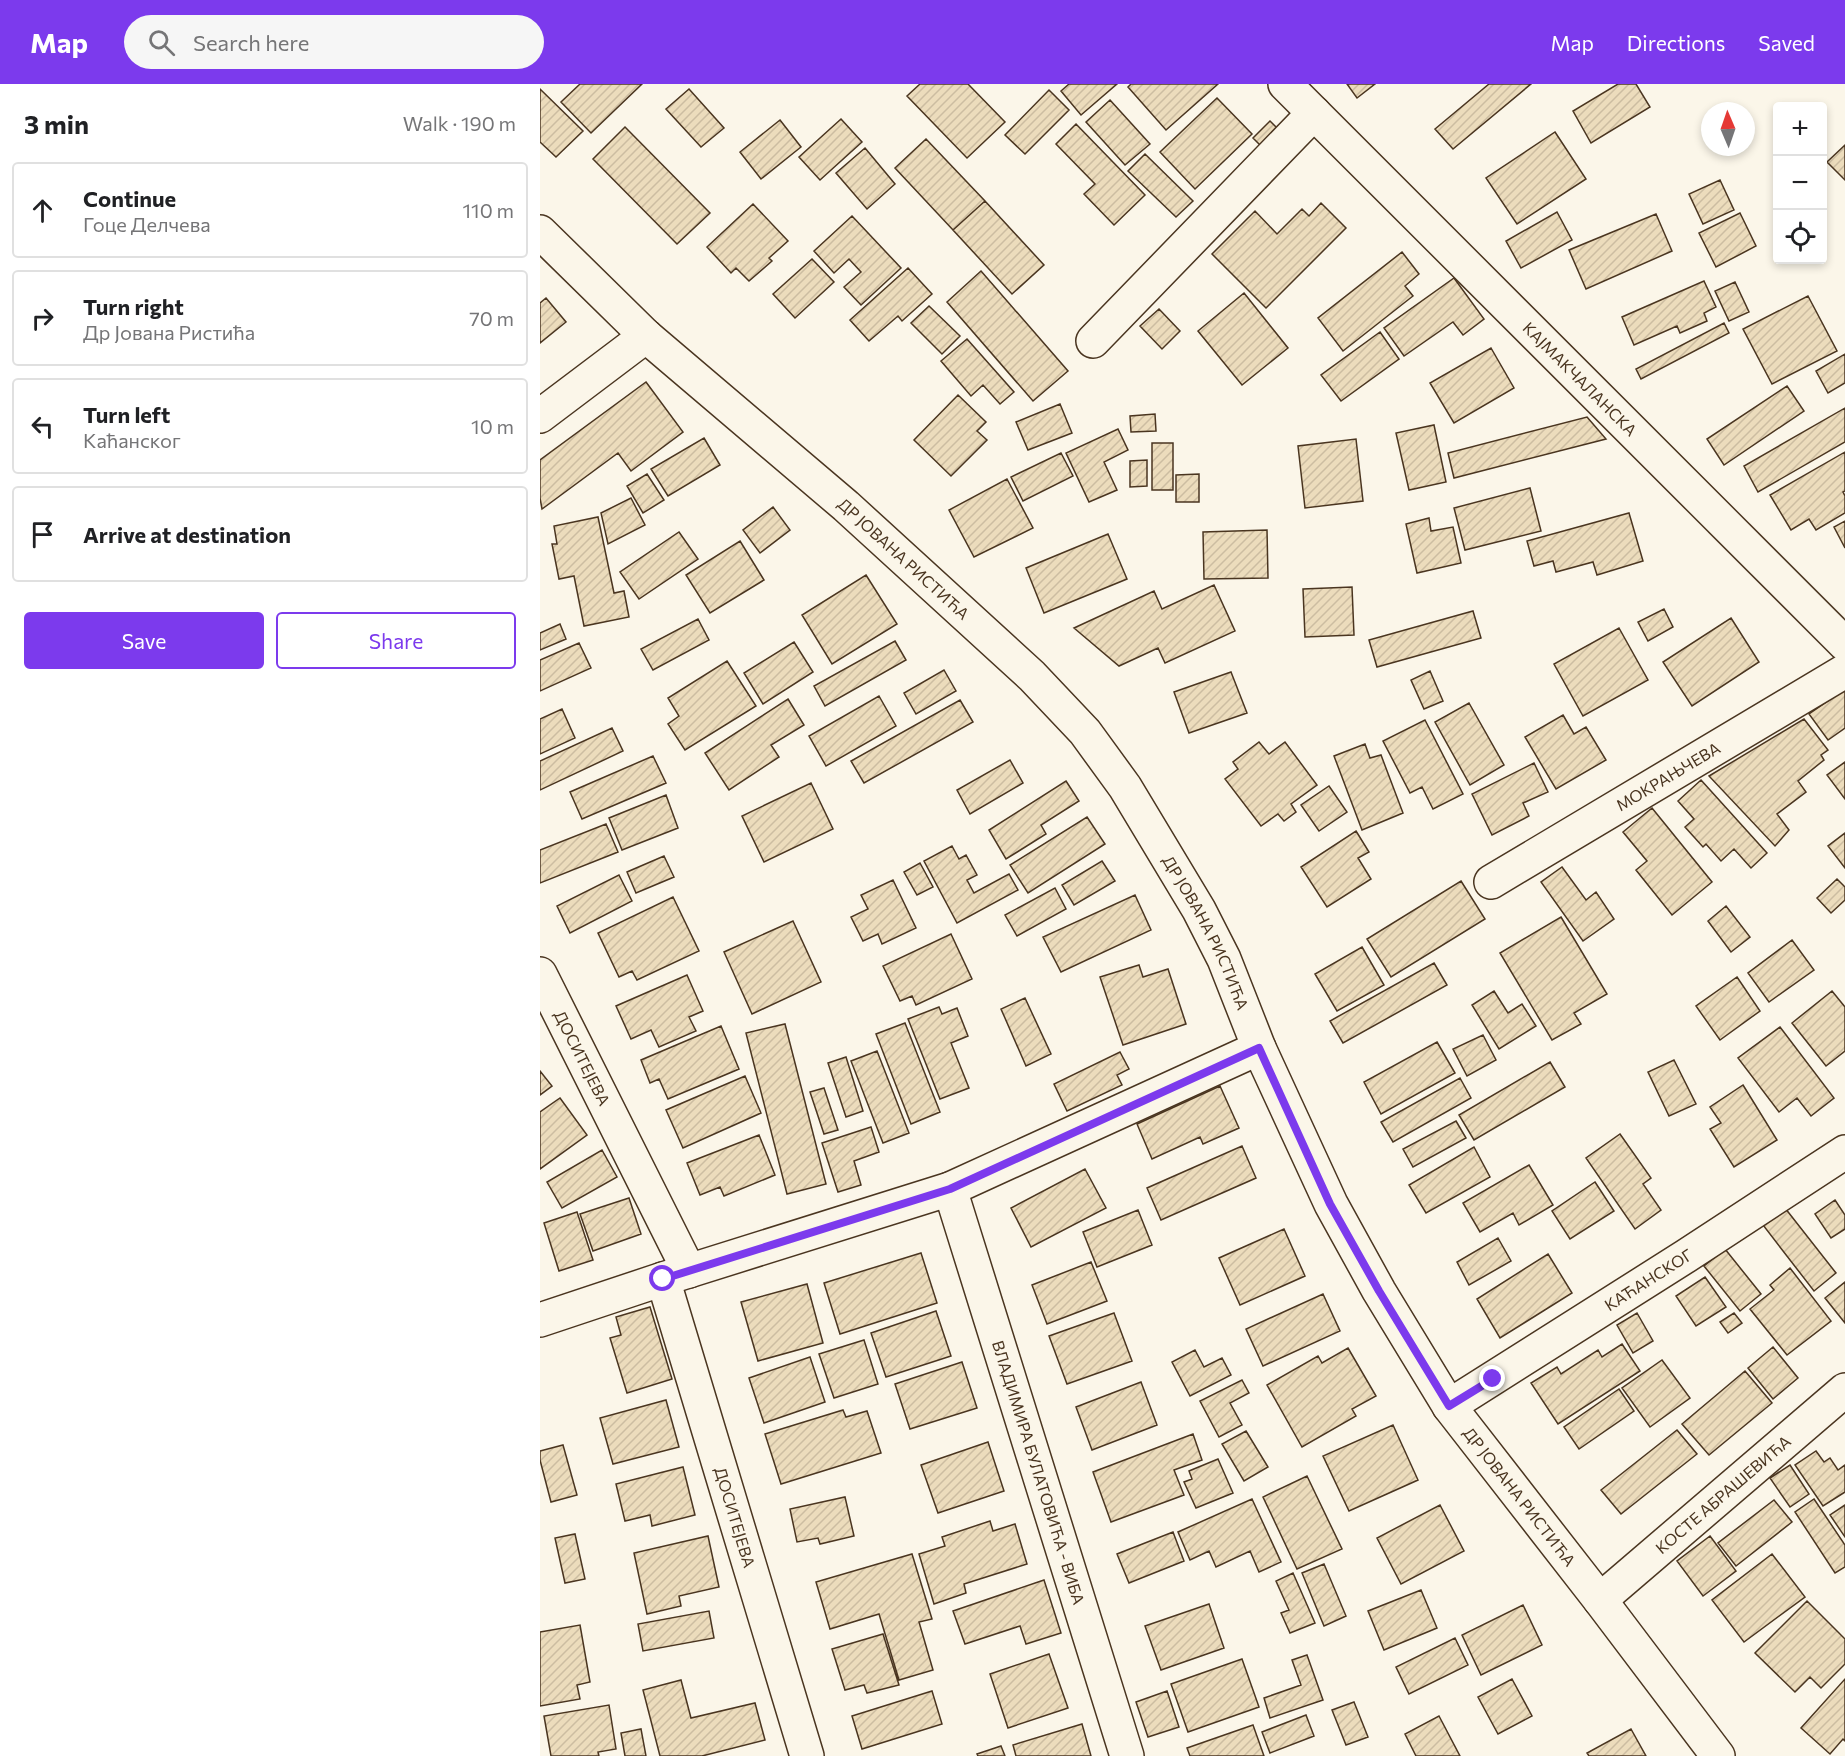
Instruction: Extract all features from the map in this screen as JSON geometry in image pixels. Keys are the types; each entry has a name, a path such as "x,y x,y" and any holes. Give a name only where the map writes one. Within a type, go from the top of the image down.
{"street":[{"name":"КАЈМАКЧАЛАНСКА","path":"1285,84 1845,644"},
{"path":"1093,341 1314,113"},
{"name":"ДР ЈОВАНА РИСТИЋА","path":"540,232 646,336 846,506 1032,676 1085,732 1125,788 1199,910 1224,959 1259,1048 1330,1204 1379,1291 1449,1406 1718,1756"},
{"path":"540,416 646,336"},
{"name":"МОКРАЊЧЕВА","path":"1491,882 1845,672"},
{"name":"ДОСИТЕЈЕВА","path":"540,974 676,1275 807,1756"},
{"path":"540,1320 950,1189 1259,1048"},
{"name":"КАЋАНСКОГ","path":"1449,1406 1845,1152"},
{"name":"ВЛАДИМИРА БУЛАТОВИЋА - ВИБА","path":"950,1189 1127,1756"},
{"name":"КОСТЕ АБРАШЕВИЋА","path":"1600,1600 1845,1390"}],"building":[{"path":"580,84 642,84 591,133 561,102"},
{"path":"920,84 968,84 1005,122 967,158 907,96"},
{"path":"1069,84 1117,84 1081,115 1061,91"},
{"path":"1131,84 1218,84 1166,130 1128,87"},
{"path":"1347,84 1375,84 1357,98"},
{"path":"1489,84 1531,84 1453,149 1435,129"},
{"path":"1618,84 1636,84 1650,107 1591,143 1573,111"},
{"path":"540,89 583,131 556,157 540,142"},
{"path":"689,89 724,128 701,147 666,109"},
{"path":"1049,90 1069,110 1025,154 1005,135"},
{"path":"1217,98 1252,134 1195,189 1160,152"},
{"path":"1110,100 1150,144 1125,165 1086,122"},
{"path":"841,119 862,142 820,180 799,157"},
{"path":"780,120 801,147 761,179 740,152"},
{"path":"1270,121 1279,130 1261,146 1253,138"},
{"path":"1076,124 1145,195 1114,225 1084,194 1095,184 1056,144"},
{"path":"625,127 710,213 677,244 593,159"},
{"path":"1555,132 1586,179 1517,224 1486,178"},
{"path":"926,139 985,201 953,230 895,168"},
{"path":"1845,145 1845,180 1827,162"},
{"path":"865,148 895,184 867,209 836,173"},
{"path":"1145,154 1193,201 1176,217 1128,171"},
{"path":"1720,180 1734,210 1703,224 1689,194"},
{"path":"985,201 1044,265 1012,294 953,230"},
{"path":"1321,203 1346,228 1266,308 1212,254 1255,211 1277,234 1302,209 1309,216"},
{"path":"753,204 788,241 769,258 772,261 749,281 736,268 731,273 707,247"},
{"path":"1557,212 1572,240 1521,268 1506,241"},
{"path":"1740,213 1756,246 1716,267 1699,233"},
{"path":"1656,214 1672,251 1586,289 1569,250"},
{"path":"852,216 901,268 861,305 844,287 861,272 849,259 834,273 814,251"},
{"path":"1402,252 1419,274 1405,286 1413,296 1343,351 1318,318"},
{"path":"812,259 834,282 795,318 773,294"},
{"path":"908,268 932,294 902,321 898,316 869,341 850,320"},
{"path":"981,271 1068,371 1033,401 947,302"},
{"path":"1454,278 1484,319 1463,335 1453,322 1404,356 1384,328"},
{"path":"1704,281 1716,307 1704,313 1707,321 1680,333 1677,326 1634,345 1622,317"},
{"path":"1735,282 1749,312 1729,321 1715,291"},
{"path":"1244,293 1288,348 1242,385 1198,331"},
{"path":"1808,296 1837,351 1772,384 1743,329"},
{"path":"546,298 566,322 540,343 540,303"},
{"path":"929,306 960,336 942,354 911,323"},
{"path":"1159,309 1180,331 1162,349 1140,326"},
{"path":"1724,323 1729,333 1641,379 1636,369"},
{"path":"1380,332 1399,359 1341,401 1321,375"},
{"path":"967,339 1014,392 1000,404 983,385 971,396 941,361"},
{"path":"1491,348 1514,388 1454,423 1430,383"},
{"path":"1845,354 1845,383 1828,393 1816,371"},
{"path":"646,382 683,432 631,471 618,453 542,509 540,460"},
{"path":"1787,386 1804,411 1724,465 1707,439"},
{"path":"958,395 986,422 977,431 987,440 951,476 914,440"},
{"path":"1060,404 1072,433 1028,450 1016,422"},
{"path":"1845,408 1845,442 1758,492 1744,466"},
{"path":"1155,414 1156,431 1131,432 1130,416"},
{"path":"1587,417 1606,439 1454,478 1448,453"},
{"path":"1434,425 1446,482 1409,490 1396,433"},
{"path":"1118,429 1128,450 1104,462 1117,490 1089,502 1066,453"},
{"path":"704,438 720,465 668,496 651,469"},
{"path":"1356,439 1363,501 1305,508 1298,446"},
{"path":"1152,443 1173,443 1173,490 1152,490"},
{"path":"1845,452 1845,491 1843,492 1845,513 1816,530 1809,519 1791,530 1770,495"},
{"path":"1061,453 1073,476 1023,501 1011,477"},
{"path":"1147,460 1147,486 1130,487 1130,461"},
{"path":"647,474 664,500 643,513 627,486"},
{"path":"1199,474 1199,502 1176,502 1176,475"},
{"path":"1007,479 1033,528 974,557 949,510"},
{"path":"1530,488 1541,531 1465,550 1454,508"},
{"path":"631,498 645,525 608,544 601,513"},
{"path":"773,507 790,530 760,553 743,530"},
{"path":"1629,513 1643,561 1597,575 1593,562 1556,572 1553,561 1534,566 1527,541"},
{"path":"598,517 614,593 624,591 629,617 584,626 574,576 559,579 552,544 557,544 554,526"},
{"path":"1429,518 1431,531 1453,527 1461,563 1417,573 1406,524"},
{"path":"1845,521 1845,548 1834,527"},
{"path":"1267,530 1268,578 1204,579 1203,532"},
{"path":"679,532 698,559 639,599 620,572"},
{"path":"1108,534 1127,579 1044,613 1026,568"},
{"path":"740,541 764,580 710,613 686,575"},
{"path":"866,575 897,624 832,664 802,615"},
{"path":"1214,585 1235,631 1165,663 1158,648 1119,666 1074,628 1154,591 1162,609"},
{"path":"1352,587 1354,635 1305,637 1303,589"},
{"path":"1664,609 1673,627 1648,641 1638,622"},
{"path":"1473,611 1481,638 1377,667 1369,640"},
{"path":"1731,618 1759,662 1692,706 1663,662"},
{"path":"698,619 709,640 653,670 641,649"},
{"path":"560,624 566,639 540,650 540,633"},
{"path":"1619,628 1648,680 1583,716 1554,664"},
{"path":"895,641 906,660 825,706 814,686"},
{"path":"794,642 813,672 763,704 744,673"},
{"path":"579,643 591,668 540,691 540,660"},
{"path":"727,661 756,706 685,750 668,724 679,716 668,698"},
{"path":"944,670 956,691 916,714 904,693"},
{"path":"1430,671 1443,701 1424,709 1411,680"},
{"path":"1231,672 1247,713 1189,733 1174,692"},
{"path":"1845,689 1845,728 1828,740 1809,714"},
{"path":"879,696 896,726 826,766 809,736"},
{"path":"788,699 804,725 771,745 779,757 729,790 705,753"},
{"path":"960,700 973,722 864,783 851,761"},
{"path":"1469,703 1504,765 1470,785 1435,722"},
{"path":"562,709 575,738 540,754 540,719"},
{"path":"1563,715 1574,734 1586,727 1606,760 1556,789 1525,737"},
{"path":"1804,719 1828,750 1821,755 1824,760 1798,781 1806,792 1777,814 1789,830 1775,846 1709,776"},
{"path":"1425,720 1463,794 1433,809 1422,787 1410,793 1383,741"},
{"path":"612,728 623,751 540,790 540,761"},
{"path":"1259,742 1269,754 1285,742 1317,785 1291,804 1296,812 1284,821 1278,814 1261,826 1225,779 1238,769 1233,762"},
{"path":"1365,744 1370,758 1381,755 1403,813 1362,830 1334,756"},
{"path":"653,756 666,783 582,819 570,792"},
{"path":"1010,760 1023,783 970,814 957,790"},
{"path":"1845,762 1845,799 1827,775"},
{"path":"1534,763 1548,792 1523,803 1529,816 1492,835 1472,794"},
{"path":"1701,780 1767,853 1751,868 1734,849 1721,861 1706,844 1703,847 1685,827 1694,819 1678,801"},
{"path":"1066,781 1079,801 1041,825 1046,834 1006,859 989,830"},
{"path":"811,783 833,829 764,862 742,816"},
{"path":"1329,786 1347,812 1319,831 1301,805"},
{"path":"666,795 678,828 622,850 609,818"},
{"path":"1652,808 1712,882 1672,915 1636,870 1647,861 1623,832"},
{"path":"1087,817 1105,844 1028,893 1010,865"},
{"path":"606,824 618,852 540,883 540,850"},
{"path":"1356,831 1369,852 1358,858 1371,879 1327,907 1301,867"},
{"path":"1845,833 1845,868 1828,846"},
{"path":"952,846 959,859 966,855 977,875 967,880 974,893 1009,874 1018,890 957,923 924,861"},
{"path":"664,856 674,877 636,893 627,872"},
{"path":"1102,861 1115,881 1074,905 1062,885"},
{"path":"920,863 933,887 917,895 904,872"},
{"path":"1562,867 1586,900 1596,892 1614,919 1583,941 1541,882"},
{"path":"619,875 632,901 570,933 557,906"},
{"path":"1837,879 1845,887 1845,900 1831,913 1817,898"},
{"path":"893,880 916,928 882,944 878,934 863,941 851,917 868,909 861,895"},
{"path":"1461,881 1485,919 1391,977 1367,939"},
{"path":"1055,888 1066,909 1017,936 1005,915"},
{"path":"1135,895 1151,930 1061,972 1043,937"},
{"path":"673,897 699,951 637,980 632,971 619,977 598,933"},
{"path":"1726,906 1750,937 1731,952 1708,921"},
{"path":"1561,917 1607,994 1574,1013 1581,1024 1552,1040 1500,953"},
{"path":"793,921 821,982 752,1014 724,952"},
{"path":"951,934 972,979 916,1005 912,996 900,1001 883,966"},
{"path":"1792,940 1814,970 1769,1002 1748,973"},
{"path":"1362,947 1384,985 1337,1011 1315,974"},
{"path":"1434,963 1447,985 1343,1043 1330,1021"},
{"path":"1139,965 1143,977 1168,969 1186,1024 1123,1045 1100,977"},
{"path":"687,975 703,1011 689,1017 696,1031 659,1047 651,1030 631,1039 616,1006"},
{"path":"1737,977 1760,1011 1720,1040 1696,1006"},
{"path":"1494,991 1508,1013 1522,1004 1536,1026 1499,1049 1472,1005"},
{"path":"1832,991 1845,1007 1845,1051 1826,1066 1792,1023"},
{"path":"1025,998 1051,1054 1026,1066 1001,1009"},
{"path":"939,1007 942,1014 957,1008 968,1036 951,1043 969,1088 940,1099 908,1019"},
{"path":"905,1023 940,1112 911,1124 876,1034"},
{"path":"785,1024 826,1184 787,1194 746,1033"},
{"path":"721,1026 739,1069 668,1099 659,1079 650,1083 641,1060"},
{"path":"1780,1027 1834,1098 1811,1116 1797,1098 1779,1112 1738,1058"},
{"path":"1483,1035 1496,1060 1467,1076 1453,1049"},
{"path":"1437,1042 1455,1073 1381,1114 1364,1082"},
{"path":"877,1051 909,1133 883,1143 851,1061"},
{"path":"1120,1052 1129,1069 1117,1075 1122,1085 1067,1111 1054,1084"},
{"path":"846,1057 863,1111 846,1117 828,1063"},
{"path":"1674,1060 1696,1104 1669,1116 1648,1072"},
{"path":"1550,1062 1565,1087 1474,1140 1459,1115"},
{"path":"540,1071 552,1086 540,1095"},
{"path":"745,1076 761,1113 683,1148 666,1110"},
{"path":"1460,1078 1471,1098 1393,1142 1381,1122"},
{"path":"1743,1085 1777,1140 1734,1167 1710,1129 1721,1123 1710,1107"},
{"path":"1220,1086 1239,1128 1203,1144 1200,1137 1152,1159 1137,1124"},
{"path":"824,1088 838,1130 824,1134 810,1092"},
{"path":"560,1098 587,1135 540,1169 540,1112"},
{"path":"1456,1121 1466,1138 1413,1167 1403,1149"},
{"path":"871,1127 879,1152 854,1161 861,1185 838,1192 822,1143"},
{"path":"1620,1134 1651,1178 1643,1184 1661,1210 1635,1229 1586,1158"},
{"path":"759,1135 775,1175 724,1196 720,1187 700,1195 687,1163"},
{"path":"1242,1146 1256,1178 1161,1220 1147,1188"},
{"path":"1474,1147 1490,1177 1426,1213 1409,1185"},
{"path":"602,1150 617,1177 562,1208 547,1182"},
{"path":"1529,1165 1553,1205 1519,1225 1513,1213 1480,1232 1463,1203"},
{"path":"1085,1169 1106,1208 1031,1247 1011,1208"},
{"path":"1595,1182 1614,1211 1570,1239 1552,1211"},
{"path":"629,1198 641,1234 593,1251 580,1214"},
{"path":"1835,1200 1845,1215 1845,1229 1831,1238 1815,1214"},
{"path":"1785,1208 1836,1273 1814,1291 1763,1225"},
{"path":"1138,1210 1152,1245 1097,1267 1083,1232"},
{"path":"577,1212 593,1260 559,1271 544,1223"},
{"path":"1284,1229 1305,1276 1240,1305 1219,1258"},
{"path":"1498,1238 1511,1261 1469,1285 1457,1262"},
{"path":"1725,1249 1761,1294 1740,1311 1704,1266"},
{"path":"921,1253 937,1303 840,1334 824,1283"},
{"path":"1548,1254 1572,1293 1500,1338 1477,1299"},
{"path":"1091,1262 1107,1301 1047,1324 1032,1285"},
{"path":"1790,1268 1831,1321 1787,1355 1750,1309 1774,1290 1770,1285"},
{"path":"1705,1277 1726,1307 1696,1326 1676,1296"},
{"path":"1845,1282 1845,1323 1825,1298"},
{"path":"807,1284 823,1343 758,1361 741,1302"},
{"path":"1323,1294 1340,1331 1263,1366 1246,1329"},
{"path":"650,1307 672,1379 627,1393 610,1338 621,1335 616,1317"},
{"path":"936,1311 951,1356 886,1377 871,1333"},
{"path":"1114,1313 1132,1361 1067,1384 1049,1336"},
{"path":"1637,1313 1653,1341 1633,1353 1617,1325"},
{"path":"1734,1313 1742,1323 1728,1333 1720,1322"},
{"path":"864,1340 878,1384 834,1398 819,1354"},
{"path":"1622,1344 1640,1371 1558,1424 1531,1383 1557,1367 1561,1374 1598,1350 1602,1357"},
{"path":"1773,1347 1798,1378 1773,1399 1748,1368"},
{"path":"1348,1348 1376,1396 1352,1409 1356,1416 1302,1447 1267,1385 1318,1356 1322,1363"},
{"path":"1195,1350 1204,1367 1222,1358 1231,1375 1190,1396 1172,1362"},
{"path":"810,1357 825,1402 764,1423 749,1378"},
{"path":"1662,1360 1690,1398 1650,1427 1622,1388"},
{"path":"962,1362 977,1408 910,1429 895,1384"},
{"path":"1745,1371 1772,1403 1709,1455 1682,1424"},
{"path":"1242,1380 1249,1393 1230,1403 1242,1425 1219,1437 1200,1401"},
{"path":"1141,1382 1157,1425 1092,1450 1076,1407"},
{"path":"1619,1389 1634,1411 1579,1449 1564,1427"},
{"path":"666,1400 679,1447 613,1464 600,1418"},
{"path":"843,1410 846,1417 867,1411 881,1453 781,1484 765,1434"},
{"path":"1393,1425 1418,1480 1349,1511 1323,1456"},
{"path":"1677,1430 1697,1454 1621,1514 1601,1490"},
{"path":"1246,1431 1268,1467 1244,1481 1222,1444"},
{"path":"1193,1434 1202,1460 1174,1470 1184,1495 1111,1522 1093,1472"},
{"path":"988,1442 1004,1491 938,1513 921,1465"},
{"path":"563,1445 577,1495 551,1502 540,1460 540,1451"},
{"path":"1816,1451 1824,1462 1830,1458 1838,1470 1845,1465 1845,1492 1823,1506 1795,1465"},
{"path":"1218,1459 1233,1493 1196,1508 1184,1482 1192,1479 1189,1471"},
{"path":"1790,1465 1809,1494 1790,1507 1770,1478"},
{"path":"683,1467 695,1515 652,1526 650,1515 625,1521 616,1484"},
{"path":"1307,1476 1342,1549 1297,1569 1263,1497"},
{"path":"845,1497 854,1536 820,1544 818,1538 797,1542 790,1509"},
{"path":"1252,1499 1281,1562 1259,1572 1250,1551 1216,1567 1209,1551 1190,1560 1178,1532"},
{"path":"1814,1499 1845,1545 1845,1567 1835,1573 1795,1512"},
{"path":"1774,1500 1792,1522 1736,1566 1718,1543"},
{"path":"1440,1505 1464,1551 1401,1584 1377,1538"},
{"path":"1845,1505 1845,1537 1830,1515"},
{"path":"990,1521 993,1531 1015,1524 1027,1564 964,1584 966,1593 934,1604 919,1554 945,1546 942,1537"},
{"path":"1173,1532 1184,1561 1129,1583 1117,1554"},
{"path":"575,1534 585,1579 565,1583 555,1538"},
{"path":"708,1536 719,1587 679,1596 681,1606 647,1614 634,1553"},
{"path":"1710,1536 1736,1571 1703,1596 1677,1561"},
{"path":"912,1554 932,1619 919,1622 933,1670 899,1680 879,1614 830,1629 816,1582"},
{"path":"1772,1554 1805,1597 1744,1642 1712,1600"},
{"path":"1324,1564 1346,1616 1324,1626 1302,1573"},
{"path":"1293,1573 1315,1623 1290,1633 1281,1613 1289,1610 1276,1581"},
{"path":"1044,1580 1061,1633 1026,1644 1020,1626 965,1644 953,1611"},
{"path":"1421,1590 1437,1628 1384,1650 1368,1611"},
{"path":"1807,1601 1845,1639 1845,1664 1821,1688 1810,1677 1795,1692 1755,1653"},
{"path":"1209,1604 1224,1648 1161,1670 1145,1626"},
{"path":"1523,1605 1542,1645 1481,1675 1462,1635"},
{"path":"709,1611 714,1638 643,1651 638,1624"},
{"path":"580,1625 590,1682 577,1685 580,1699 540,1706 540,1632"},
{"path":"883,1634 899,1685 867,1693 864,1685 845,1690 832,1649"},
{"path":"1455,1638 1468,1665 1409,1694 1396,1667"},
{"path":"1049,1654 1068,1708 1008,1728 990,1674"},
{"path":"1307,1655 1323,1700 1270,1718 1264,1698 1301,1685 1292,1660"},
{"path":"1242,1659 1259,1707 1188,1732 1171,1684"},
{"path":"1512,1679 1532,1716 1498,1734 1478,1697"},
{"path":"1845,1679 1845,1741 1843,1739 1830,1754 1801,1728"},
{"path":"681,1680 691,1718 755,1703 765,1740 702,1756 660,1756 643,1690"},
{"path":"932,1691 942,1724 862,1749 852,1716"},
{"path":"1167,1691 1179,1727 1148,1737 1136,1702"},
{"path":"1354,1702 1368,1737 1346,1745 1332,1710"},
{"path":"609,1705 616,1749 598,1752 599,1756 551,1756 544,1716"},
{"path":"1306,1715 1314,1736 1270,1753 1262,1732"},
{"path":"1439,1716 1460,1756 1416,1756 1405,1734"},
{"path":"1082,1724 1091,1756 1016,1756 1013,1745"},
{"path":"1253,1725 1264,1756 1190,1756 1187,1748"},
{"path":"641,1729 646,1756 625,1756 621,1733"},
{"path":"1631,1729 1646,1756 1589,1756 1587,1753"},
{"path":"1001,1746 1005,1756 978,1756 977,1754"}],"route":[{"path":"663,1279 950,1189 1259,1048 1330,1204 1379,1291 1449,1406 1493,1379"}]}
